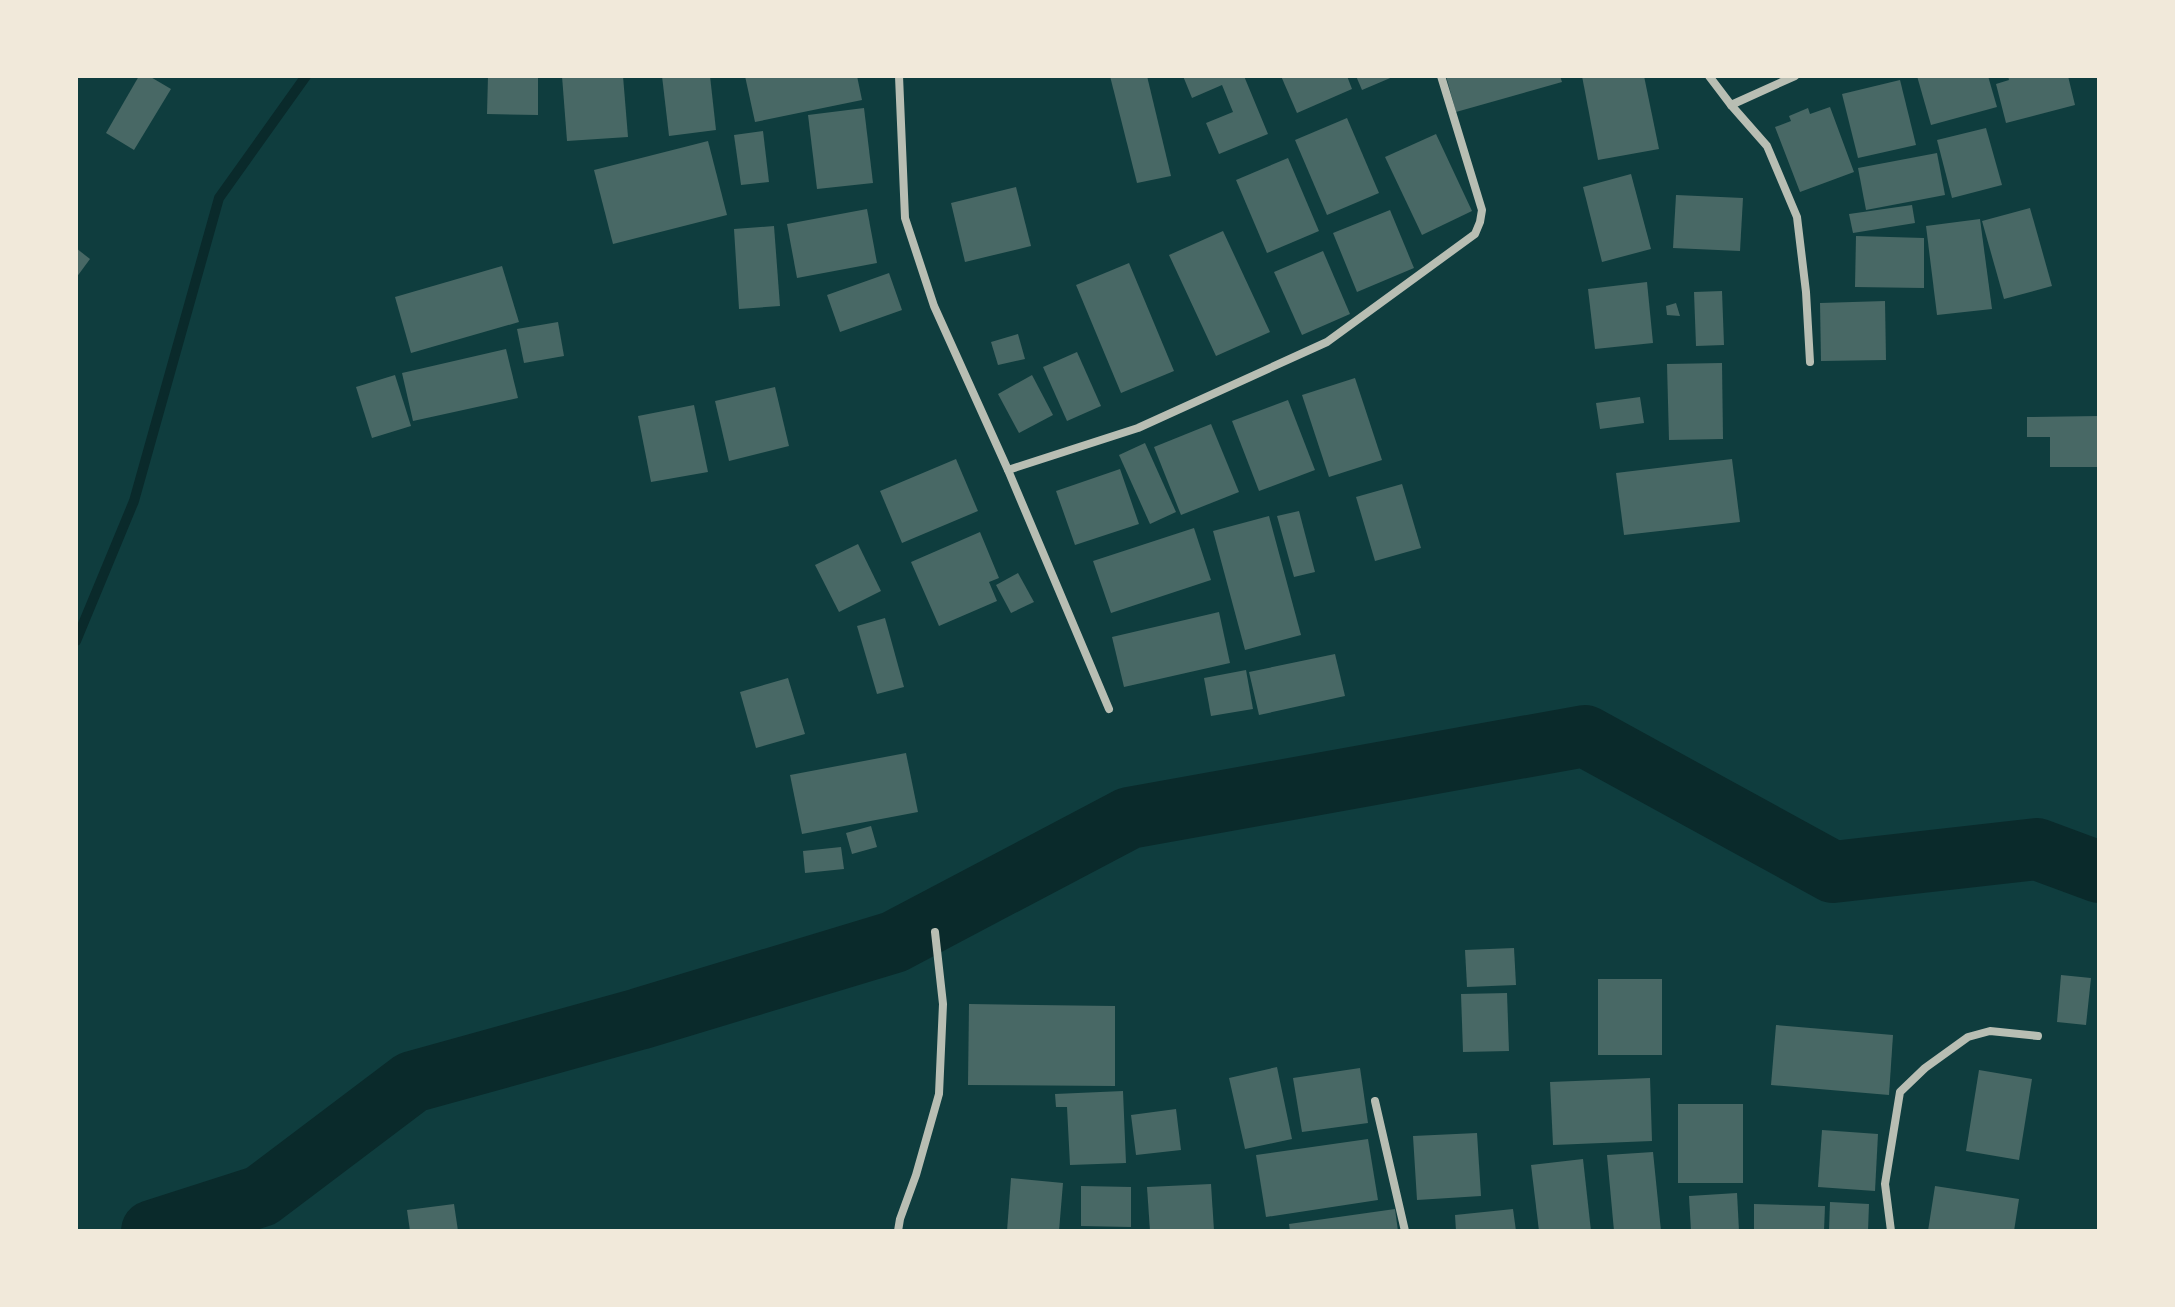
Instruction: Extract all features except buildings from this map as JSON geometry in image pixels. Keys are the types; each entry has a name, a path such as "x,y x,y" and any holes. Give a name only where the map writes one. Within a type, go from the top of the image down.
{"street":[{"path":"899,76 905,218 934,306 1008,470 1109,709"},
{"path":"1008,470 1138,428 1327,342 1475,234 1482,210 1441,76"},
{"path":"1709,76 1767,146 1797,217 1810,362"},
{"path":"1731,105 1795,76"},
{"path":"898,1231 939,1094 943,1004 935,932"},
{"path":"1891,1231 1885,1184 1900,1092 1925,1068 1968,1037 1990,1031 2038,1036"},
{"path":"1375,1101 1405,1231"}],"waterway":[{"path":"76,641 134,501 219,198 306,76"},
{"path":"152,1231 261,1196 412,1082 639,1019 894,942 1129,818 1585,736 1833,872 2037,849 2099,872"}]}
